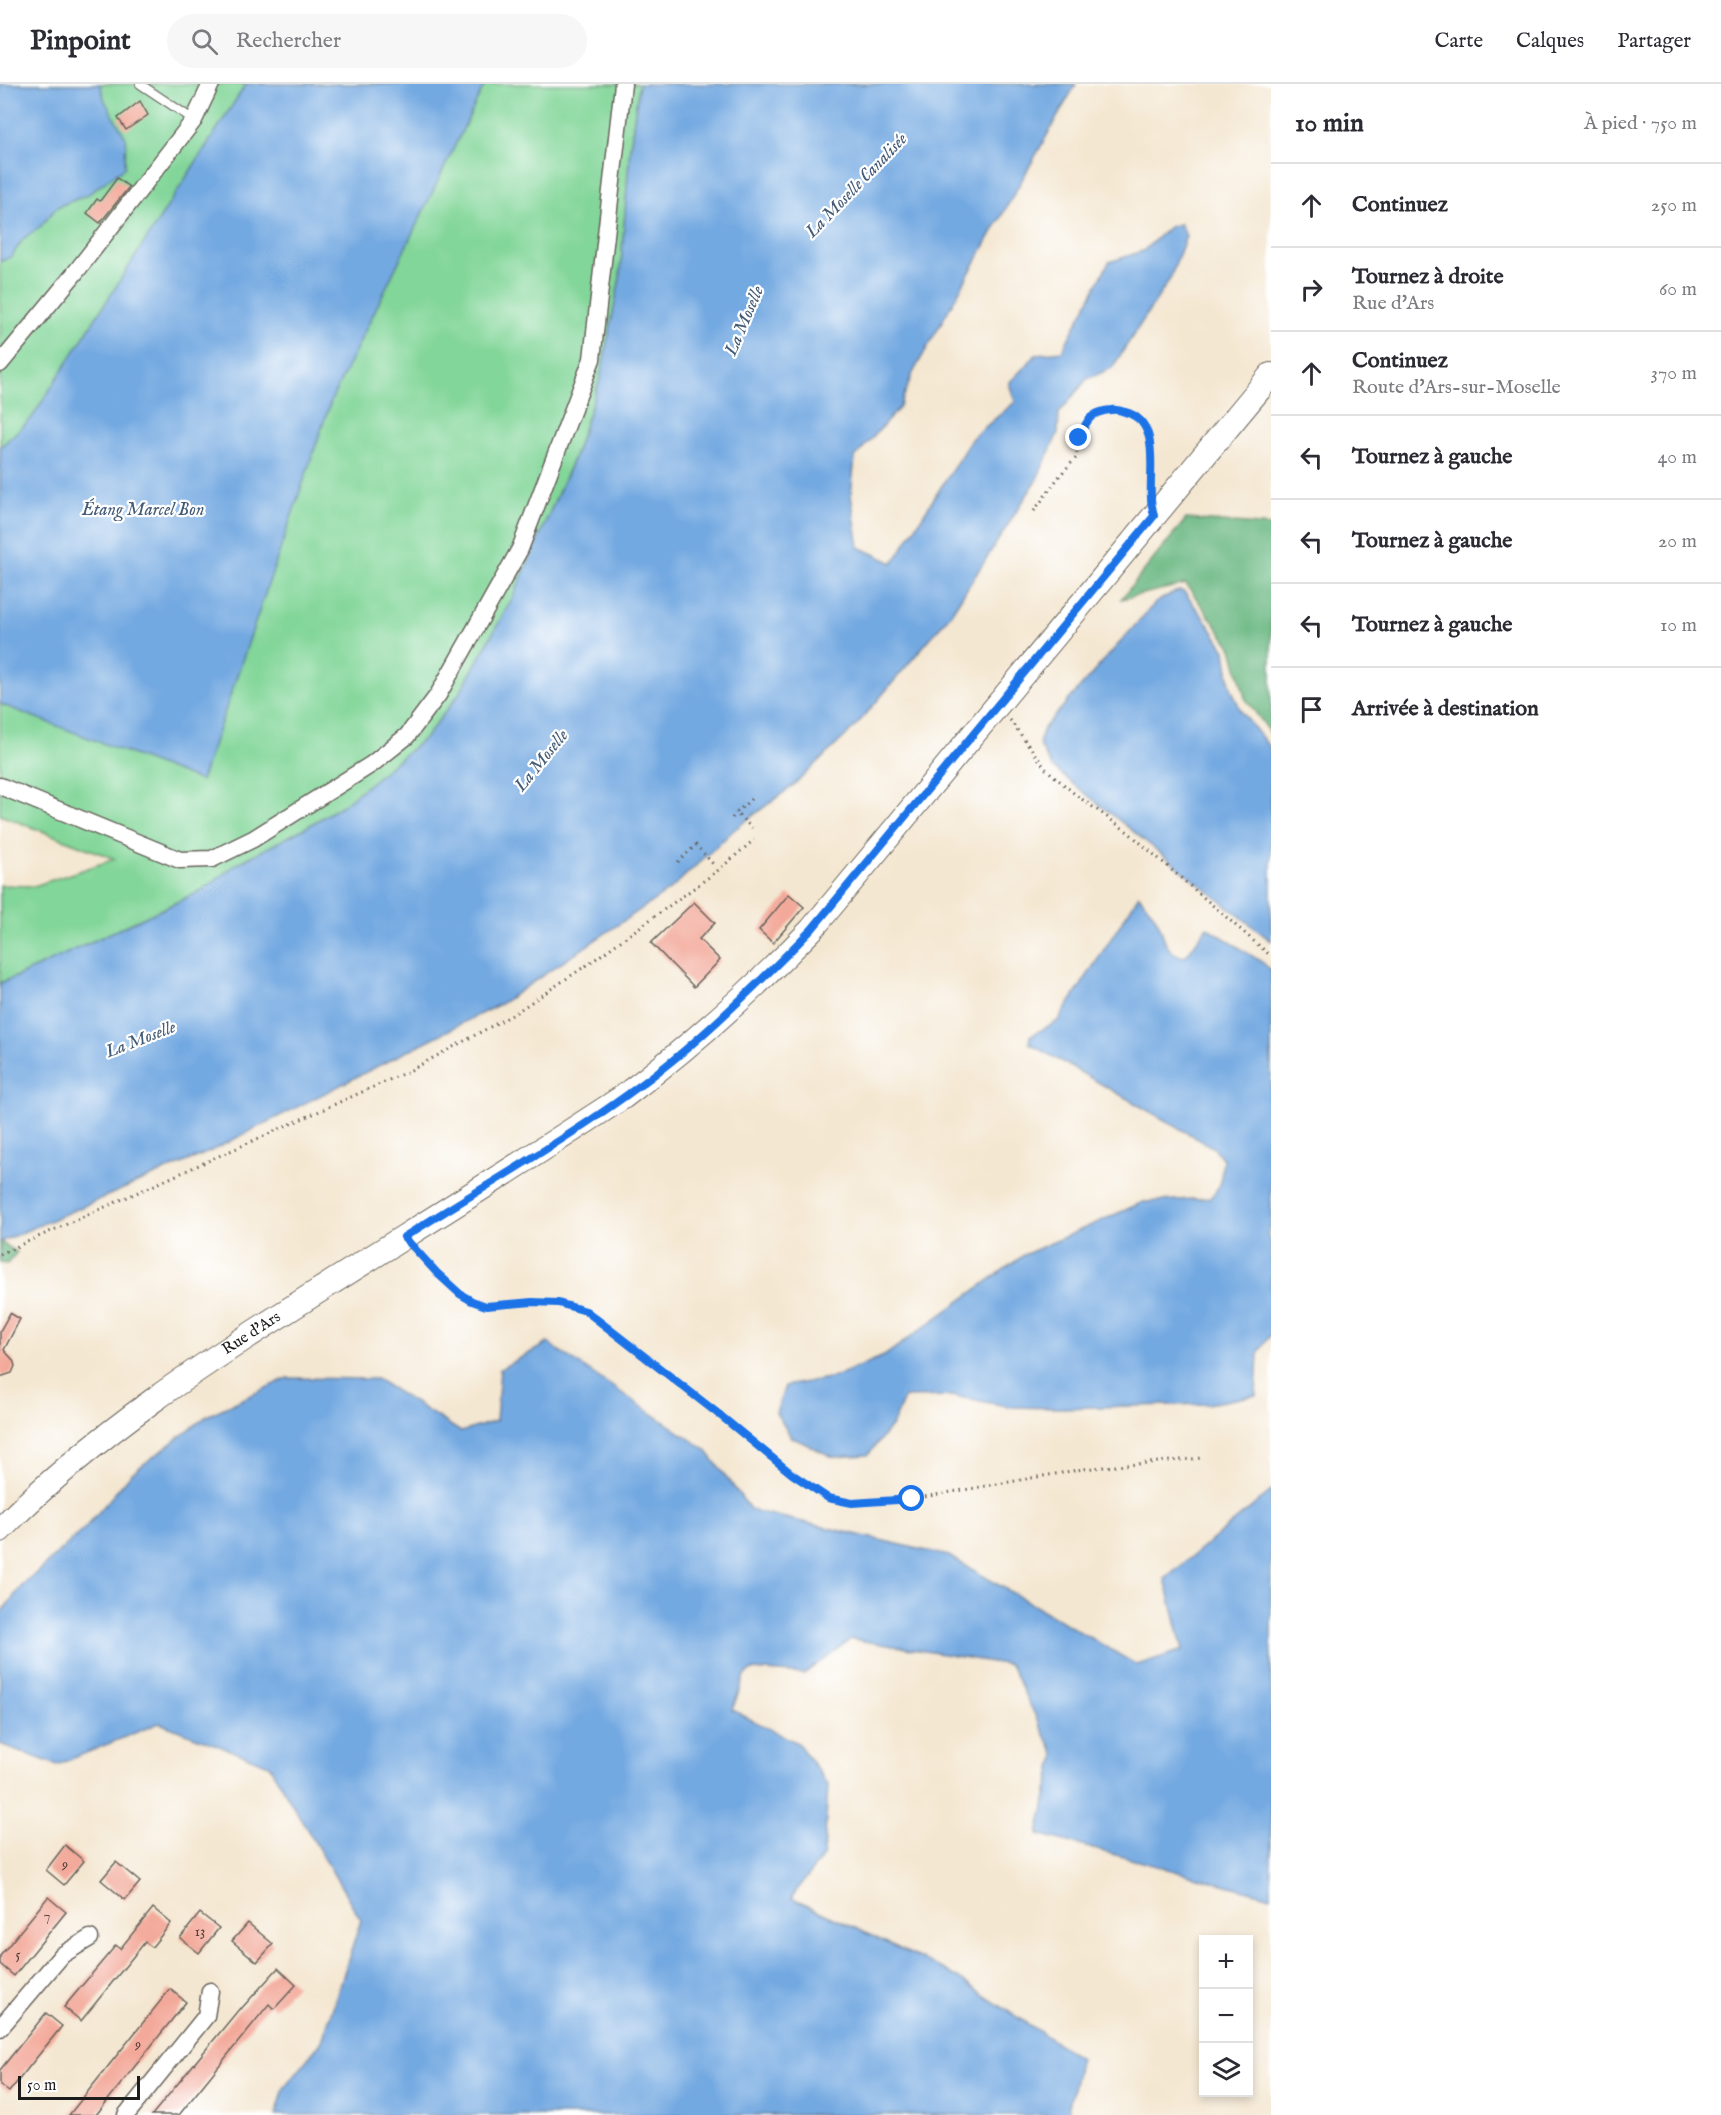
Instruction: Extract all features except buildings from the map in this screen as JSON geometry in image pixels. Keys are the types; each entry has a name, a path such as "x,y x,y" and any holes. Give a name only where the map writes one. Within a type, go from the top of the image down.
{"main road":[{"name":"Rue d'Ars","path":"0,1530 18,1511 110,1430 207,1361 623,1097 673,1060 771,971 812,929 1271,375"}],"street":[{"path":"0,364 75,273 194,120 211,84"},
{"path":"0,786 180,860 213,859 263,833 372,764 407,736 438,695 520,549 592,359 623,84"},
{"path":"0,2028 62,1955 90,1938"},
{"path":"126,2115 206,2016 210,1991"}],"lane":[{"path":"140,84 194,120"}],"path":[{"path":"1034,511 1060,474 1076,458 1079,438 1088,419 1098,412 1115,409 1134,414 1145,428 1151,446 1151,498 1154,516"},
{"path":"997,705 1046,769 1076,795 1128,832 1271,956"},
{"path":"732,818 751,799"},
{"path":"736,813 752,828"},
{"path":"0,1254 409,1071 512,1015 590,963 716,872 754,840"},
{"path":"678,862 696,845 713,864"},
{"path":"404,1237 437,1273 460,1294 472,1301 486,1306 532,1302 558,1303 586,1311 792,1474 828,1498 852,1503 912,1499 1083,1469 1202,1458"}],"green space":[{"path":"0,84 639,84 630,148 620,278 600,379 575,454 513,597 459,694 426,737 343,805 237,864 201,891 0,983 0,885 34,886 115,859 0,815"},
{"path":"1186,519 1271,526 1271,734 1245,698 1232,648 1186,584 1121,599"},
{"path":"0,1242 17,1252 7,1264 0,1263"}],"water":[{"path":"0,84 100,84 105,101 126,138 125,167 87,195 57,207 41,226 23,239 12,256 0,262"},
{"name":"Étang Marcel Bon","path":"246,84 485,84 331,401 201,781 0,704 0,447 31,419"},
{"path":"639,84 1076,84 913,373 899,408 855,457 851,495 859,547 893,563 972,438 1015,402 1009,383 1037,354 1062,351 1109,262 1143,251 1169,227 1180,224 1186,236 1170,279 1112,368 1087,379 1059,413 1058,433 1036,481 950,615 855,727 795,784 735,829 671,889 502,1003 209,1152 0,1242 0,983 201,891 237,864 343,805 426,737 459,694 513,597 575,455 600,379 620,278 630,148"},
{"path":"1179,591 1184,592 1225,650 1230,685 1241,711 1271,749 1271,941 1052,767 1039,744 1044,728 1155,603"},
{"path":"1139,895 1161,928 1166,944 1178,955 1185,957 1207,927 1271,970 1271,1225 1267,1236 1271,1242 1271,1334 1258,1353 1256,1395 1208,1404 1058,1408 1012,1407 954,1396 905,1397 893,1424 868,1455 833,1457 791,1437 776,1413 785,1386 834,1377 884,1356 1024,1255 1143,1202 1211,1198 1217,1189 1223,1159 1214,1148 1029,1043 1030,1036 1058,1021"},
{"path":"548,1343 706,1450 751,1510 949,1556 1137,1665 1183,1650 1165,1579 1271,1491 1271,1897 1038,1834 1055,1755 1010,1665 851,1639 804,1674 752,1670 745,1676 732,1710 798,1743 828,1785 824,1855 791,1898 947,1971 1080,2058 1067,2115 276,2115 284,2088 322,2041 361,1920 269,1765 159,1723 57,1765 0,1744 0,1614 21,1587 86,1527 132,1473 207,1416 287,1378 377,1379 461,1432 496,1421 500,1369"}],"route":[{"path":"912,1499 852,1503 828,1498 792,1474 586,1311 558,1303 532,1302 486,1306 472,1301 460,1294 437,1273 404,1237 572,1131 673,1060 717,1022 812,929 1154,516 1151,498 1151,446 1145,428 1134,414 1115,409 1098,412 1088,419 1079,438"}],"water label":[{"name":"La Moselle Canalisée","path":"857,186"},
{"name":"La Moselle","path":"745,321"},
{"name":"La Moselle","path":"542,761"},
{"name":"La Moselle","path":"141,1040"}]}
